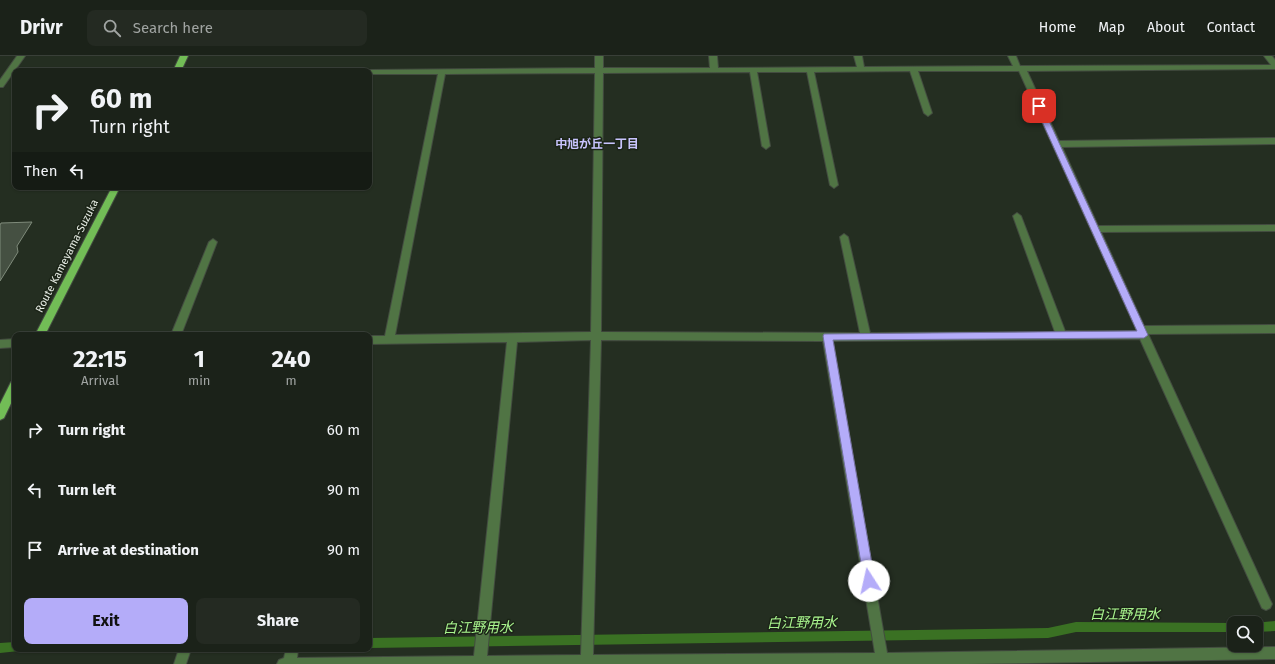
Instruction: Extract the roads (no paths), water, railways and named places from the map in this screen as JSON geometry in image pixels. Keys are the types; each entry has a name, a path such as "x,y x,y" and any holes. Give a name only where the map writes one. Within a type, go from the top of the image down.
{"main road":[{"path":"178,68 184,56"},
{"name":"Route Kameyama-Suzuka","path":"42,332 114,190"},
{"path":"0,415 12,391"}],"street":[{"path":"12,68 21,56"},
{"path":"587,656 596,336 599,56"},
{"path":"713,56 714,70"},
{"path":"858,56 861,69"},
{"path":"1012,56 1020,69 1056,144 1266,604"},
{"path":"1268,56 1275,66"},
{"path":"372,72 1020,69 1275,66"},
{"path":"913,69 928,113"},
{"path":"753,70 766,146"},
{"path":"810,70 834,185"},
{"path":"389,340 442,71"},
{"path":"0,85 7,75"},
{"path":"1056,144 1275,141"},
{"path":"1017,216 1061,335"},
{"path":"1095,229 1275,228"},
{"path":"844,237 866,337"},
{"path":"177,332 213,242"},
{"path":"372,340 596,336 866,337 1061,335 1275,329"},
{"path":"828,336 882,659"},
{"path":"480,657 512,338"},
{"path":"0,344 12,343"},
{"path":"289,658 587,656 952,661 1275,653"}],"waterway":[{"name":"白江野用水","path":"1263,627 1275,626"},
{"name":"白江野用水","path":"372,643 1048,633 1076,627 1227,627"},
{"name":"白江野用水","path":"0,648 12,647"}],"district":[{"name":"中旭が丘一丁目","path":"597,144"}]}
